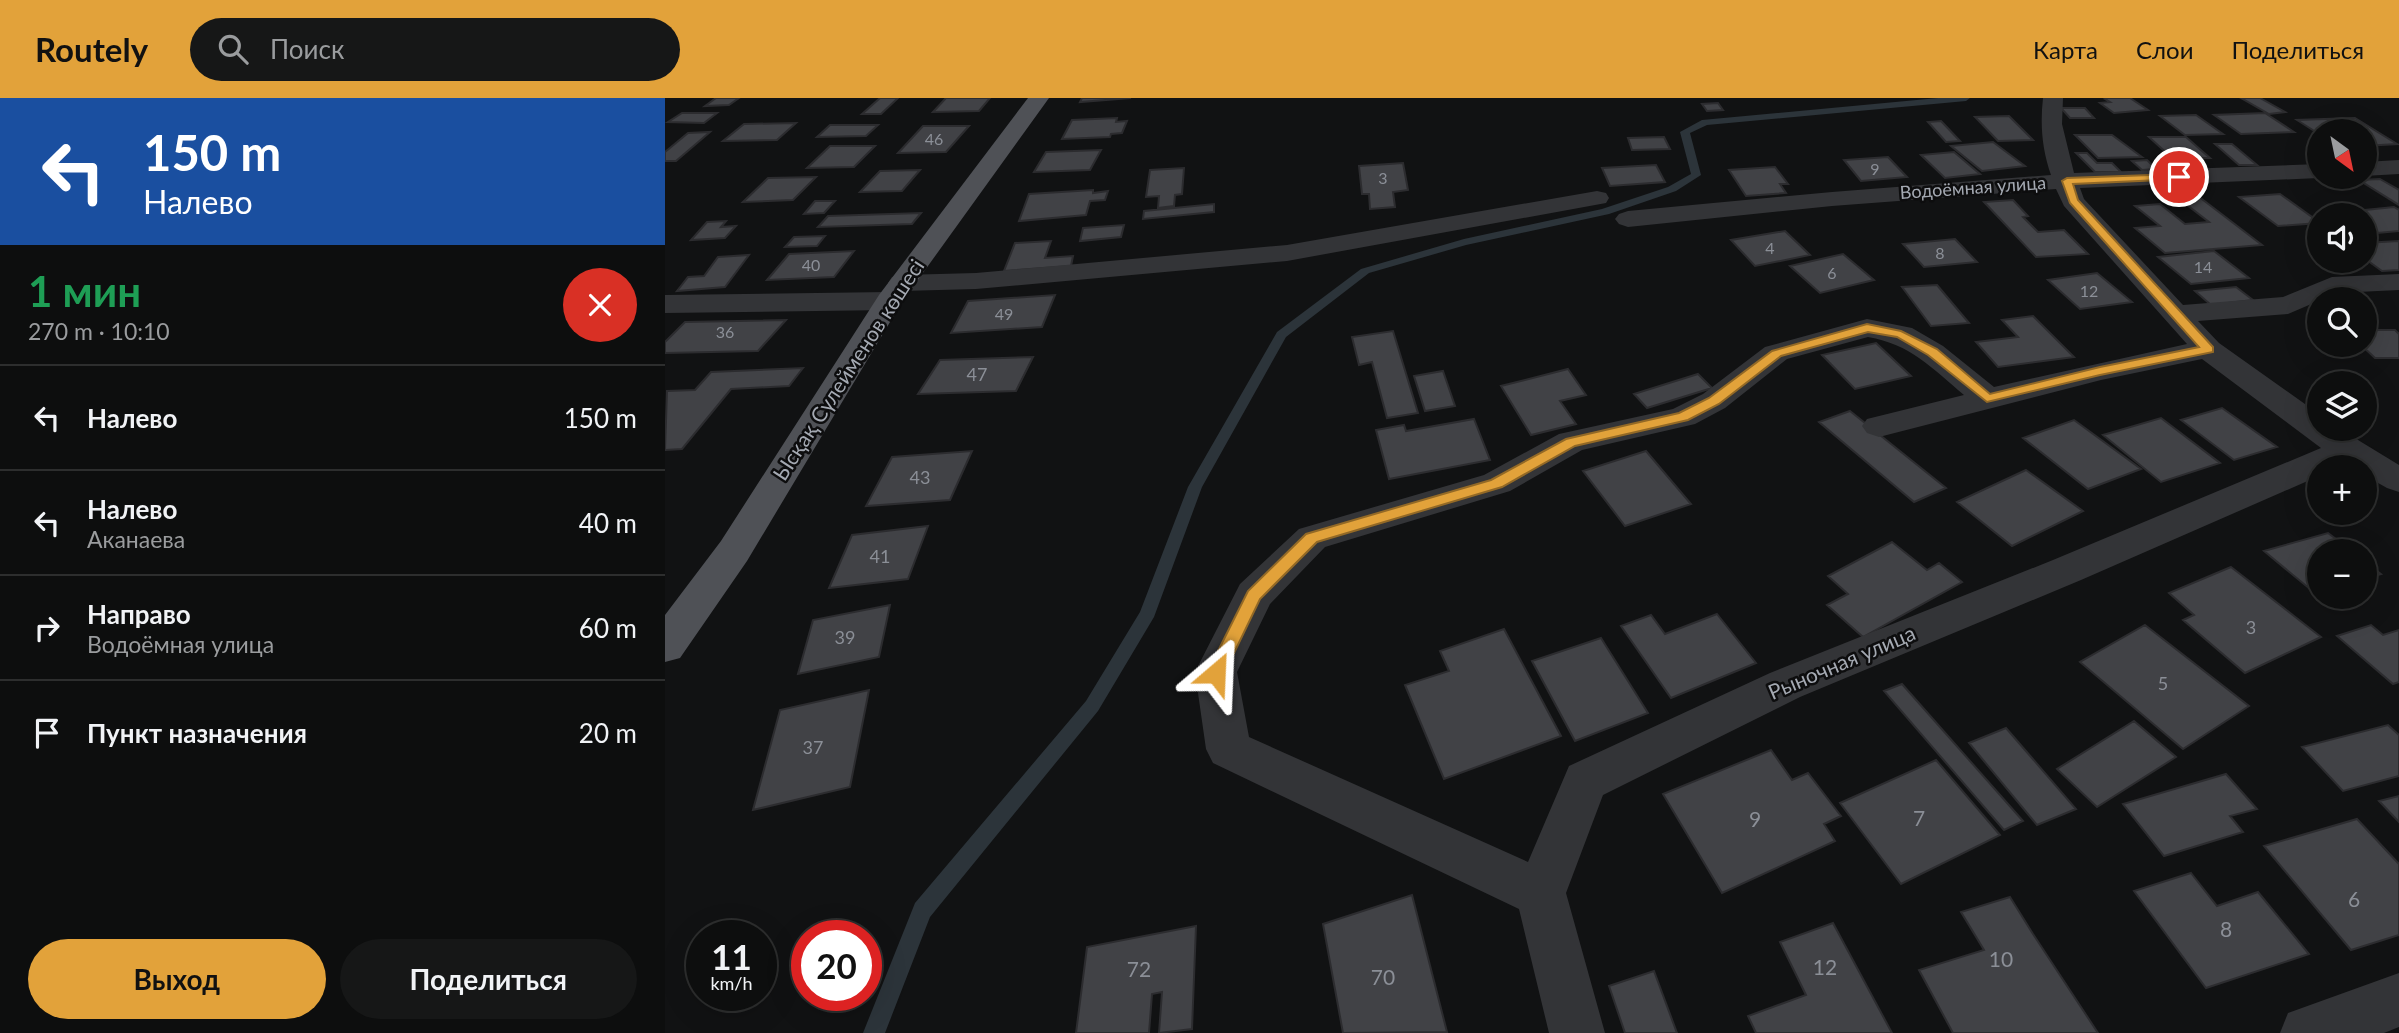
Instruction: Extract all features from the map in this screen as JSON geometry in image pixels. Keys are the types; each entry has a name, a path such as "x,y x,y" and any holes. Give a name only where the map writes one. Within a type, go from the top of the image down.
{"main road":[{"name":"Ысқақ Сүлейменов көшесі","path":"665,646 734,551 895,292 1039,98"}],"street":[{"path":"2053,98 2051,124 2057,159 2073,201 2175,314 2208,349 2347,450 2399,480"},
{"path":"2377,168 2399,167"},
{"name":"Водоёмная улица","path":"1628,219 1832,199 2067,181 2307,171"},
{"path":"665,304 895,292 975,281 1287,253 1597,198"},
{"path":"2175,314 2288,305 2332,285 2399,282"},
{"path":"1577,1033 1541,893 1229,749 1216,673 1254,596 1312,538 1497,484 1571,442 1683,417 1714,401 1776,353 1867,328 1901,334 1932,352 1987,398"},
{"path":"1879,426 2100,371 2208,349"},
{"name":"Рыночная улица","path":"1541,893 1585,781 1785,685 2067,570 2347,450"},
{"path":"2308,1033 2399,1000"}],"building":[{"path":"716,98 739,98 729,105 705,106"},
{"path":"880,98 898,98 881,114 862,114"},
{"path":"946,98 990,98 979,111 933,112"},
{"path":"1082,98 1131,98 1080,102"},
{"path":"2108,98 2130,98 2148,110 2114,113 2100,103 2110,102 2105,99"},
{"path":"2241,98 2260,98 2285,112 2269,114"},
{"path":"1718,103 1723,110 1707,111 1702,104"},
{"path":"2061,108 2085,108 2094,118 2070,118"},
{"path":"682,113 717,113 704,123 668,122"},
{"path":"2265,113 2294,132 2241,134 2214,115"},
{"path":"2196,115 2223,134 2185,135 2160,116"},
{"path":"2009,116 2033,140 1998,141 1975,117"},
{"path":"1117,118 1116,122 1127,121 1122,133 1111,134 1110,137 1062,139 1072,120"},
{"path":"2297,120 2307,120 2307,126"},
{"path":"1941,121 1960,141 1946,142 1928,122"},
{"path":"796,123 777,140 723,141 744,124"},
{"path":"830,125 878,125 866,136 817,137"},
{"path":"923,126 969,126 946,152 898,153"},
{"path":"710,132 676,161 665,161 665,152 688,133"},
{"path":"2377,132 2397,144 2377,145"},
{"path":"2075,135 2112,135 2142,157 2098,158"},
{"path":"1664,137 1670,149 1632,150 1628,138"},
{"path":"2149,137 2186,137 2210,158 2172,158"},
{"path":"1993,142 2025,166 1982,171 1951,146"},
{"path":"2215,144 2232,144 2257,165 2239,165"},
{"path":"830,146 875,146 854,167 807,168"},
{"path":"1101,150 1090,170 1034,172 1046,152"},
{"path":"1954,152 1980,174 1945,178 1921,155"},
{"path":"2076,153 2087,153 2097,163 2112,163 2121,172 2095,172"},
{"path":"1888,157 1907,177 1861,181 1844,160"},
{"path":"2147,160 2156,169 2142,170 2132,161"},
{"path":"1403,163 1408,190 1393,192 1395,207 1370,209 1369,194 1362,194 1359,166"},
{"path":"1656,165 1665,182 1610,186 1602,168"},
{"path":"1775,167 1788,184 1780,184 1786,193 1746,196 1729,170"},
{"path":"1184,168 1182,194 1175,195 1174,206 1158,208 1159,196 1146,197 1150,170"},
{"path":"920,170 902,191 860,192 880,171"},
{"path":"816,177 793,200 743,202 768,178"},
{"path":"2377,179 2399,190 2399,205 2373,189 2377,189"},
{"path":"1093,190 1093,193 1108,191 1105,200 1090,201 1086,215 1019,221 1029,194"},
{"path":"2194,193 2262,245 2165,253 2135,228 2160,226 2135,206 2160,204 2185,224 2209,222 2174,195"},
{"path":"2280,194 2307,213 2307,224 2278,226 2239,197"},
{"path":"2013,200 2028,216 2023,217 2038,232 2064,230 2088,254 2036,257 1984,202"},
{"path":"815,201 835,201 824,213 804,214"},
{"path":"1214,204 1214,212 1143,219 1144,211"},
{"path":"2394,207 2399,210 2399,231 2377,233 2377,209"},
{"path":"921,213 912,224 818,227 828,216"},
{"path":"726,221 721,227 736,226 725,238 691,240 707,222"},
{"path":"1124,225 1121,237 1080,241 1083,228"},
{"path":"1785,231 1810,255 1755,266 1731,240"},
{"path":"825,236 817,246 785,247 794,237"},
{"path":"1955,239 1977,262 1924,267 1903,244"},
{"path":"1051,241 1045,258 1073,256 1071,266 1004,271 1015,243"},
{"path":"2399,241 2399,270 2382,271 2377,267 2377,242"},
{"path":"854,251 834,277 767,280 789,254"},
{"path":"2214,251 2249,278 2191,284 2158,257"},
{"path":"1843,254 1874,280 1820,293 1790,266"},
{"path":"749,255 725,287 677,291 688,277 704,276 718,257"},
{"path":"2097,273 2132,302 2080,309 2048,280"},
{"path":"1937,285 1969,323 1931,326 1902,287"},
{"path":"2236,287 2253,300 2211,305 2195,291"},
{"path":"1055,295 1042,327 951,333 968,301"},
{"path":"2033,316 2074,357 1998,367 1976,342 2018,337 2002,320"},
{"path":"786,320 758,351 665,353 665,342 685,322"},
{"path":"2377,330 2395,330 2399,334 2399,358 2375,358"},
{"path":"1393,331 1418,413 1387,418 1372,362 1359,365 1352,337"},
{"path":"1876,343 1911,376 1855,389 1822,355"},
{"path":"1033,357 1016,391 918,394 940,360"},
{"path":"803,368 789,386 731,389 682,449 665,450 667,391 695,390 711,372"},
{"path":"1568,369 1586,395 1560,401 1576,424 1531,435 1501,386"},
{"path":"1443,371 1455,406 1425,411 1414,376"},
{"path":"1698,374 1712,388 1647,408 1634,394"},
{"path":"2222,408 2277,447 2234,460 2181,420"},
{"path":"1850,411 1946,488 1914,502 1819,422"},
{"path":"2161,418 2220,463 2161,482 2103,435"},
{"path":"1474,419 1490,460 1389,479 1376,430 1404,425 1406,431"},
{"path":"2074,420 2141,469 2088,489 2023,438"},
{"path":"972,451 950,500 866,506 892,457"},
{"path":"1646,451 1691,504 1625,526 1583,471"},
{"path":"2026,470 2083,511 2012,546 1957,502"},
{"path":"928,526 908,579 829,588 852,535"},
{"path":"2328,533 2336,539 2307,539 2307,587 2264,551"},
{"path":"1892,542 1927,570 1939,563 1962,582 1863,637 1827,605 1848,594 1828,576"},
{"path":"2231,567 2321,637 2245,673 2183,620 2194,615 2169,593"},
{"path":"890,605 879,657 798,674 813,620"},
{"path":"1717,614 1756,663 1671,698 1621,626 1651,615 1665,634"},
{"path":"2145,625 2249,706 2183,749 2080,662"},
{"path":"2371,625 2383,635 2399,630 2399,682 2393,684 2337,636"},
{"path":"1504,629 1561,736 1444,779 1405,685 1449,671 1440,651"},
{"path":"1601,638 1648,713 1575,741 1532,661"},
{"path":"1902,684 2023,821 2004,830 1884,691"},
{"path":"869,690 850,787 753,810 780,710"},
{"path":"2134,721 2176,757 2097,807 2057,769"},
{"path":"2388,725 2399,735 2399,776 2343,791 2302,747"},
{"path":"2006,728 2076,809 2037,825 1969,743"},
{"path":"1771,750 1792,780 1808,773 1841,816 1824,824 1835,841 1722,893 1663,794"},
{"path":"1936,760 2000,835 1901,884 1840,803"},
{"path":"2226,774 2257,809 2230,816 2243,832 2164,856 2123,804"},
{"path":"2399,796 2399,822 2379,801"},
{"path":"2357,819 2399,864 2399,935 2351,950 2264,846"},
{"path":"2191,873 2217,906 2258,892 2309,954 2206,988 2134,891"},
{"path":"1412,895 1447,1032 1343,1033 1323,924"},
{"path":"2010,897 2098,1033 1953,1033 1919,970 1984,950 1961,912"},
{"path":"1833,923 1892,1033 1756,1033 1748,1016 1806,995 1780,942"},
{"path":"1196,926 1192,1029 1159,1033 1162,992 1152,994 1149,1033 1076,1033 1087,947"},
{"path":"1654,971 1677,1033 1625,1033 1609,986"}],"waterway":[{"path":"874,1033 922,910 1092,706 1148,613 1195,487 1281,335 1365,271 1464,242 1605,212 1672,189 1696,175 1685,132 1705,122 1966,98"}],"route":[{"path":"1216,673 1254,596 1312,538 1497,484 1571,442 1683,417 1714,401 1776,353 1867,328 1901,334 1932,352 1987,398 2208,349 2073,201 2067,181 2179,177"}]}
